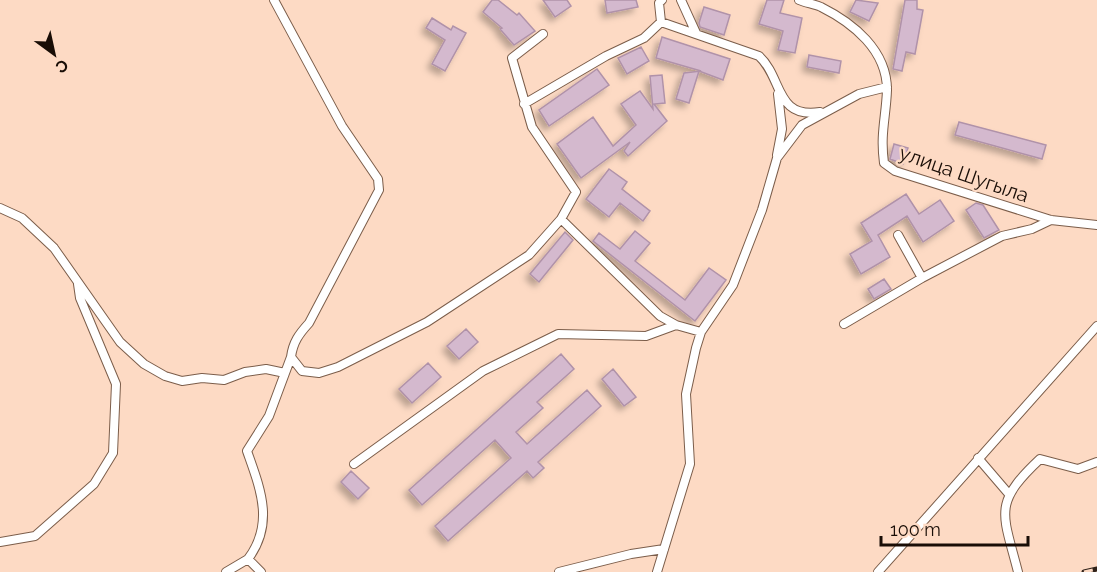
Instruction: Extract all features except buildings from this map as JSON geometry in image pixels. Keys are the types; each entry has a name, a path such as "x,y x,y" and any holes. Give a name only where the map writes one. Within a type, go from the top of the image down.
{"street":[{"path":"226,572 248,559 256,548 264,500 247,450 269,416 291,357 295,339 309,322 379,190 378,179 337,117 274,0"},
{"path":"661,22 659,3 662,0"},
{"path":"681,0 696,33"},
{"name":"улица Шугыла","path":"799,0 820,7 868,40 878,56 887,87 880,138 884,163 895,171 1051,220 1097,225"},
{"path":"661,22 759,56 769,66 786,104 806,114 826,111"},
{"path":"524,104 606,56 644,38 661,22"},
{"path":"291,357 302,371 319,374 396,339 529,255 561,219 576,192 532,127 512,58 543,33"},
{"path":"777,158 802,125 860,94 887,87"},
{"path":"657,572 690,464 686,394 701,332 733,285 762,210 777,158 782,129 778,90"},
{"path":"0,208 22,218 54,248 120,342 144,364 165,376 182,381 202,378 224,380 245,372 266,369 285,373"},
{"path":"561,219 660,316 676,325 701,332"},
{"path":"844,324 922,278 1002,236 1032,229 1051,220"},
{"path":"898,234 922,278"},
{"path":"0,542 35,536 94,484 113,453 116,384 80,298 77,278"},
{"path":"354,464 483,371 558,334 646,336 676,325"},
{"path":"878,572 1097,326"},
{"path":"978,458 1008,493"},
{"path":"1018,572 1004,508 1008,493 1040,459 1078,469 1097,462"},
{"path":"559,572 631,554 664,549"},
{"path":"248,559 261,572"}],"railway":[{"path":"1084,572 1097,569"}]}
